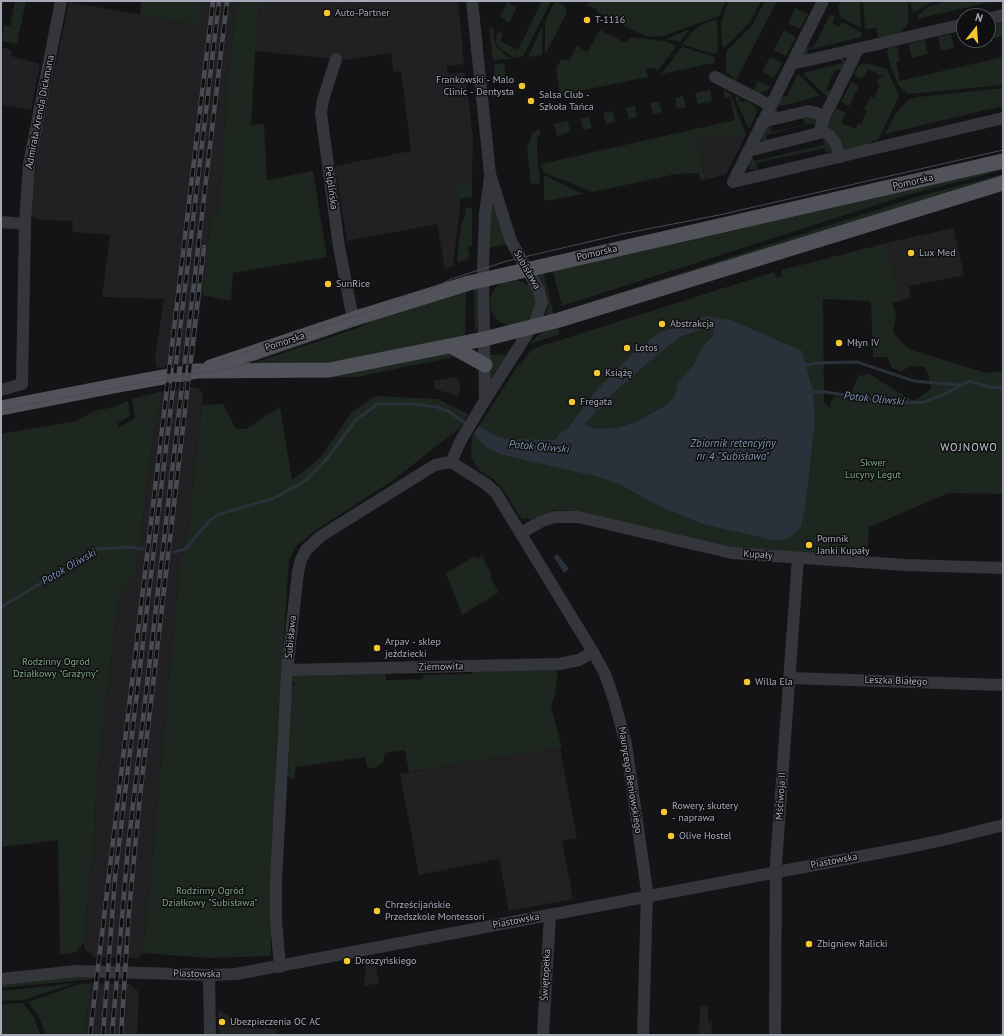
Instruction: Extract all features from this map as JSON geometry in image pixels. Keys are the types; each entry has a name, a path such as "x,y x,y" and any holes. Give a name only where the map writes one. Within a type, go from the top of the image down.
{"main road":[{"name":"Pomorska","path":"1,408 197,371 353,319 483,280 1003,161"},
{"name":"Pomorska","path":"197,371 329,370 484,339 531,328 1003,183"},
{"path":"451,346 485,365"}],"street":[{"name":"Admirała Arenda Dickmana","path":"1,390 22,384 25,224 29,164 62,1"},
{"name":"Subisława","path":"280,967 276,889 287,670 298,572 306,550 321,536 435,465 451,462 465,433 541,310 542,302 540,291 511,241 490,174 472,1"},
{"path":"823,1 732,182 1003,118"},
{"path":"792,64 956,26"},
{"path":"748,152 809,137 819,133 858,49"},
{"name":"Pelplińska","path":"336,59 323,100 321,113 339,247 353,319"},
{"path":"715,77 770,105"},
{"path":"762,122 808,111 817,113 835,142 840,156"},
{"name":"Subisława","path":"485,400 483,280 485,214 490,174"},
{"path":"1,222 25,224"},
{"name":"Maurycego Beniowskiego","path":"451,462 486,484 496,493 522,533 593,652 607,681 625,736 647,897 643,1035"},
{"name":"Kupały","path":"522,533 542,521 555,516 578,517 725,552 798,558 1003,568"},
{"name":"Mściwoja II","path":"775,1035 776,873 798,558"},
{"name":"Ziemowita","path":"287,670 559,664 579,660 593,652"},
{"name":"Leszka Białego","path":"789,678 1003,685"},
{"name":"Piastowska","path":"1,979 85,971 209,975 236,974 280,967 776,873 947,839 1003,825"},
{"name":"Świętopełka","path":"543,1035 550,915"},
{"path":"209,975 210,1035"}],"shaded area":[{"path":"202,1 237,1 229,64 218,215 211,215 194,363 181,362 180,365 166,365 165,368 156,367 155,358 164,299 102,297 110,235 72,232 73,221 40,220 32,216 33,189 39,144 69,2 199,25"},
{"path":"261,1 458,1 464,64 447,66 447,71 450,74 465,72 473,137 472,180 463,182 453,266 445,269 437,224 347,241 335,166 411,151 401,71 393,72 391,53 345,60 255,51"},
{"path":"1,47 12,50 11,56 40,64 31,110 1,104"},
{"path":"717,135 746,135 726,174 705,180 698,138"},
{"path":"953,228 964,275 909,286 911,298 899,301 887,243"},
{"path":"457,377 461,390 458,396 435,389 434,381"},
{"path":"185,387 198,388 203,394 188,528 179,569 143,953 137,958 95,957 85,950 84,943 95,832 96,792 118,602 136,574 156,415 163,391 185,389"},
{"path":"560,748 577,838 562,841 573,899 509,911 499,859 419,875 400,774"},
{"path":"375,960 379,983 364,986 366,962"},
{"path":"91,983 129,984 139,992 137,1035 84,1035"},
{"path":"700,1005 708,1005 708,1023 712,1023 711,1035 699,1035"},
{"path":"218,1010 239,1021 239,1028 277,1029 276,1035 219,1035"}],"green space":[{"path":"15,1 26,1 17,44 1,41 4,25 10,26"},
{"path":"142,1 202,1 199,25 140,15"},
{"path":"237,1 261,1 255,51 251,125 264,124 267,180 313,171 327,257 233,273 231,301 202,295 211,215 218,215 229,64"},
{"path":"542,1 551,1 523,56 514,58 499,48 496,42 497,31 503,34 500,41 518,50"},
{"path":"598,1 726,1 719,16 663,36 651,37 643,35 597,12 596,9 585,4"},
{"path":"729,1 761,1 750,22 724,48 722,45 721,22"},
{"path":"765,1 777,1 736,80 726,72 726,52 753,24"},
{"path":"841,1 860,1 861,28 840,17 838,6"},
{"path":"863,1 908,1 908,23 902,32 879,40 876,28 865,29"},
{"path":"911,1 934,1 914,12 911,8"},
{"path":"947,1 994,1 964,8 956,8 956,10 917,19 919,14 930,6"},
{"path":"507,2 517,7 509,23 500,17"},
{"path":"556,2 564,5 567,12 545,53 545,21"},
{"path":"795,8 808,14 800,29 788,23"},
{"path":"830,15 835,17 832,23 839,27 842,22 861,32 862,37 808,50 807,58 800,54 803,48 814,47"},
{"path":"715,20 717,22 718,52 714,54 684,45 683,43 692,32 703,24"},
{"path":"1003,22 1003,36 996,38 996,23"},
{"path":"489,27 494,29 494,40 497,48 511,59 493,60"},
{"path":"542,27 542,55 528,57"},
{"path":"690,29 680,42 666,39"},
{"path":"600,30 626,43 630,37 664,41 675,45 676,47 657,71 655,68 646,69 648,77 560,95 556,69 561,59 569,61 577,46 587,52"},
{"path":"784,30 796,37 786,56 774,50"},
{"path":"951,34 954,48 941,51 938,37"},
{"path":"925,40 928,54 912,58 908,44"},
{"path":"897,46 900,61 896,62 900,81 1003,57 1003,85 908,94 899,86 891,68 887,52 889,48"},
{"path":"682,47 715,57 714,63 661,74"},
{"path":"770,57 782,63 774,78 762,72"},
{"path":"838,57 842,58 846,62 844,69 835,70 826,90 834,90 829,99 803,73 843,63"},
{"path":"504,63 507,82 495,79 494,65"},
{"path":"865,63 887,69 899,96 878,140 870,142 868,146 844,149 828,125 827,120 830,121 836,108 846,113 841,123 855,129 858,123 861,124 867,111 864,109 871,96 874,98 880,85 877,83 880,77 884,77 868,69 862,79 854,75 859,65"},
{"path":"798,74 820,96 777,107 779,115 775,114 772,112 777,97 787,96"},
{"path":"758,81 770,87 768,90 760,93 754,90"},
{"path":"851,82 859,86 849,106 841,102"},
{"path":"1003,88 1003,106 885,134 896,113 907,101 918,97"},
{"path":"723,89 731,95 746,135 717,135 698,138 705,180 701,179 699,173 676,174 593,192 545,173 541,167 541,164 735,120 730,97 725,98"},
{"path":"710,90 712,101 698,104 695,93"},
{"path":"683,96 686,107 677,109 675,98"},
{"path":"737,96 740,98 738,100 744,103 745,100 755,106 757,113 749,129 735,98"},
{"path":"659,101 662,112 653,114 650,103"},
{"path":"635,106 637,117 629,119 626,108"},
{"path":"612,111 615,122 606,124 603,113"},
{"path":"811,115 817,121 816,131 814,123 766,135 767,143 761,140 760,137 765,127 770,124 772,132 805,125 803,116"},
{"path":"589,117 592,128 583,130 580,119"},
{"path":"568,121 570,132 557,136 554,124"},
{"path":"538,129 541,132 537,138 540,183 531,184 527,148 532,134"},
{"path":"823,138 828,139 832,150 827,154 825,148 756,163 758,170 751,170 747,164 752,155 754,161 824,145"},
{"path":"1003,168 1003,170 907,195 562,306 552,268"},
{"path":"1003,174 1003,177 563,312 920,196"},
{"path":"544,176 583,194 547,201 544,198"},
{"path":"472,180 472,197 456,200 458,182"},
{"path":"491,192 507,244 489,248"},
{"path":"466,207 472,208 472,246 469,246 468,254 471,254 468,259 459,262 457,260 461,223 464,220"},
{"name":"Skwer Lucyny Legut","path":"887,243 899,301 892,303 896,316 893,331 899,340 911,350 987,373 1003,371 1003,494 948,493 869,527 867,558 737,548 570,511 553,510 530,520 528,518 524,519 521,518 505,492 494,480 478,469 471,457 472,437 518,365 521,364 532,349 774,272 776,278 783,276 781,270","holes":["823,299 871,301 873,357 888,357 892,368 901,371 912,366 924,367 929,375 931,389 913,401 869,374 858,376 849,399 835,396 831,401 830,408 824,403"]},
{"path":"543,271 554,315 546,317 548,305 547,294 536,274"},
{"path":"513,280 526,284 532,290 536,303 532,316 526,322 513,326 500,322 494,316 490,303 494,290 500,284"},
{"path":"474,288 477,289 478,323 475,333"},
{"path":"466,290 465,337 335,363 247,365 355,329 392,312"},
{"path":"558,327 560,334 529,344 543,331"},
{"path":"449,353 458,356 356,377 308,378 326,376"},
{"path":"502,354 506,356 491,378 490,355"},
{"name":"Rodzinny Ogród Działkowy \"Grażyny\"","path":"163,391 156,415 136,574 118,602 96,792 95,832 84,943 76,952 60,955 58,840 1,847 1,434 76,421 95,411 114,407 128,401 130,416 117,424 119,428 135,418 132,399"},
{"name":"Rodzinny Ogród Działkowy \"Subisława\"","path":"376,396 438,399 468,414 459,429 389,483 316,530 296,546 289,560 277,734 271,907 271,956 208,958 143,953 179,569 188,528 202,405 223,404 236,429 246,429 280,407 292,480 320,458 352,412"},
{"path":"484,555 483,559 491,573 490,577 499,592 462,615 446,573 475,556 477,559"},
{"path":"558,668 555,694 551,706 562,748 409,772 405,750 385,753 383,763 373,768 369,768 367,766 365,757 296,767 294,778 290,779 288,775 291,694 295,683 292,680 294,675 385,672 386,680 423,679 423,675 472,674 472,671"},
{"path":"66,977 92,977 92,979 1,988 1,984"},
{"path":"76,983 24,1000 1,1001 1,991"},
{"path":"91,983 84,1035 46,1035 38,1015 28,1002 77,985"},
{"path":"23,1003 34,1018 40,1035 1,1035 1,1004"}],"water":[{"name":"Zbiornik retencyjny nr 4 \"Subisława\"","path":"706,316 731,320 802,351 813,392 815,420 805,509 800,529 788,538 772,540 703,524 661,507 621,485 599,477 503,455 486,447 486,445 481,443 474,433 479,426 495,436 507,439 555,440 559,434 567,429 596,391 639,347 659,333","holes":["705,328 713,330 713,336 701,348 695,363 678,383 675,396 668,404 638,421 617,428 596,429 584,425 614,392 680,337"]},
{"path":"557,554 569,569 564,573 554,557"}],"waterway":[{"name":"Potok Oliwski","path":"805,365 817,363 857,362 914,381 959,385"},
{"name":"Potok Oliwski","path":"809,390 813,392 825,392 896,403 924,402 945,394 969,381 992,388 1003,387"},
{"name":"Potok Oliwski","path":"174,552 185,549 210,520 219,514 272,499 305,481 326,460 356,420 378,404 413,404 437,407 448,411 468,425"},
{"name":"Potok Oliwski","path":"1,607 43,582 72,562 97,549 128,547 143,549"}],"tram line":[{"path":"1,410 103,390 232,368 366,322 451,279 507,261 622,234 719,215 1003,150"},
{"path":"190,370 374,310 409,294"}],"railway":[{"path":"90,1035 213,1"},
{"path":"103,1035 115,878 219,1"},
{"path":"112,1035 128,847 227,1"},
{"path":"121,1035 129,911 140,796 204,247"}],"place":[{"name":"Auto-Partner","path":"327,13"},
{"name":"T-1116","path":"587,20"},
{"name":"Frankowski - Malo Clinic - Dentysta","path":"522,86"},
{"name":"Salsa Club - Szkoła Tańca","path":"531,101"},
{"name":"Lux Med","path":"911,253"},
{"name":"SunRice","path":"328,284"},
{"name":"Abstrakcja","path":"662,324"},
{"name":"Młyn IV","path":"839,343"},
{"name":"Lotos","path":"627,348"},
{"name":"Książę","path":"597,373"},
{"name":"Fregata","path":"572,402"},
{"name":"Pomnik Janki Kupały","path":"809,545"},
{"name":"Arpav - sklep jeździecki","path":"377,648"},
{"name":"Willa Ela","path":"747,682"},
{"name":"Rowery, skutery - naprawa","path":"664,812"},
{"name":"Olive Hostel","path":"671,836"},
{"name":"Chrześcijańskie Przedszkole Montessori","path":"377,911"},
{"name":"Zbigniew Ralicki","path":"809,944"},
{"name":"Droszyńskiego","path":"347,961"},
{"name":"Ubezpieczenia OC AC","path":"222,1022"}],"district":[{"name":"WOJNOWO","path":"969,448"}]}
